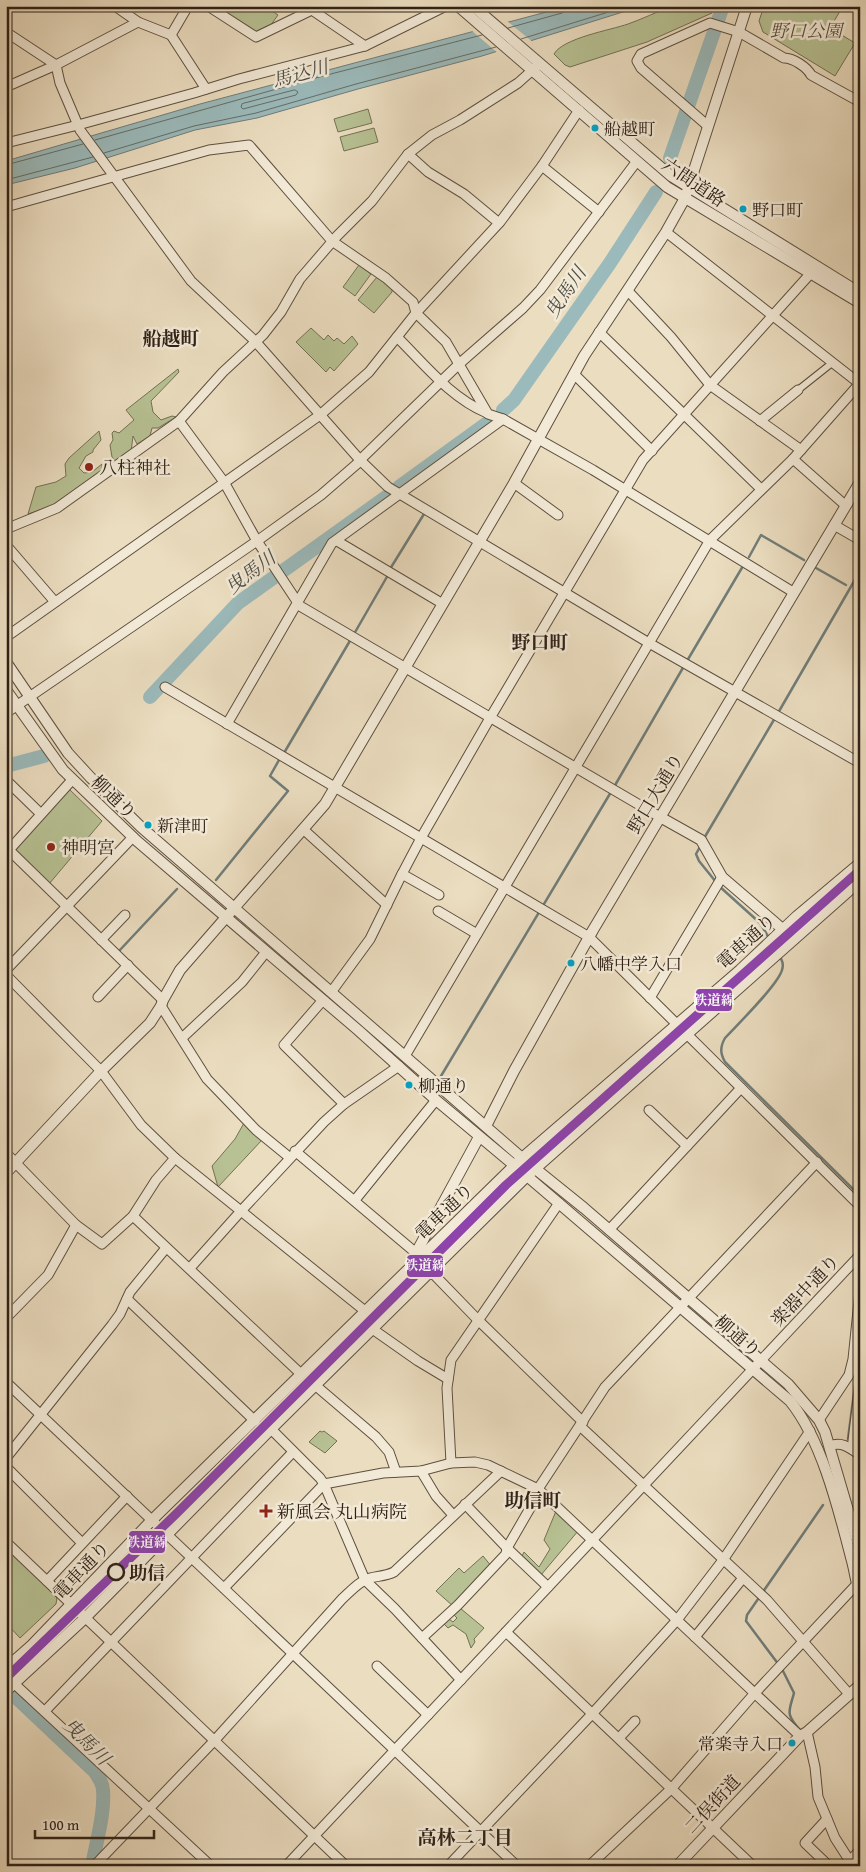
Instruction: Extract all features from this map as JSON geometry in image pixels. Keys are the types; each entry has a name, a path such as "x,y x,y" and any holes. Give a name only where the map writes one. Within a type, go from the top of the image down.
{"street":[{"path":"115,6 138,22 171,35 206,89"},
{"path":"171,35 188,6"},
{"path":"208,6 256,37 313,8 365,46"},
{"path":"6,143 79,127 239,78 365,46 446,6"},
{"name":"六間道路","path":"473,6 530,54 536,67 579,110 667,186 860,303"},
{"path":"6,1173 150,1023 180,970 325,804 539,440 574,374 599,332 666,232 685,198 747,6"},
{"name":"六間道路","path":"460,7 519,58 536,67 671,176 860,293"},
{"path":"6,87 56,65 138,22"},
{"path":"708,126 641,68 638,65 638,57 710,23 739,32 784,58 789,58 809,70 811,75 860,102"},
{"path":"6,32 56,65 60,83 79,127 191,281 255,341 360,460 388,487 649,643 860,764"},
{"path":"6,529 57,508 179,421 223,372 263,335 281,312 300,280 332,241 372,201 408,154 432,135 467,116 518,83 536,67"},
{"path":"6,636 320,415 369,372 416,314 499,223 542,166 579,110"},
{"path":"6,207 114,174 209,150 249,145 332,241 386,278 413,302 416,314 446,342 488,414"},
{"path":"408,154 428,172 464,194 499,223"},
{"path":"6,713 257,541 321,495 358,463 459,364 523,308 540,290 637,161"},
{"path":"542,166 599,212"},
{"path":"405,1056 710,540 793,459 860,384 832,364 666,232"},
{"path":"332,991 370,939 421,838 490,718 644,460 811,273"},
{"path":"628,291 671,337 710,385 801,450"},
{"path":"599,332 761,489"},
{"path":"397,338 470,406 503,419 710,540 793,592"},
{"path":"760,421 832,364"},
{"path":"574,374 652,451"},
{"path":"227,724 332,544 503,419"},
{"path":"179,421 224,482 257,541 300,606 701,840 722,877 794,939"},
{"path":"793,459 845,505"},
{"name":"野口大通り","path":"486,1126 514,1071 589,937 860,482"},
{"path":"514,483 558,515"},
{"path":"834,525 860,540"},
{"path":"337,541 443,604"},
{"path":"6,545 55,602"},
{"name":"柳通り","path":"6,662 68,753 90,778 141,826 486,1126 518,1162 527,1176 790,1402 802,1415 810,1431 834,1496 853,1563 858,1589"},
{"path":"165,687 589,937 860,1206"},
{"name":"柳通り","path":"6,690 72,780 133,837 479,1136 518,1162 535,1168 788,1384 819,1420 830,1446 860,1551"},
{"path":"6,780 41,814"},
{"path":"72,780 8,848 128,966 162,1003 207,1079 256,1130 355,1200 417,1256 478,1320 644,1486 760,1595 849,1694"},
{"path":"304,830 387,904"},
{"path":"6,970 133,837"},
{"name":"電車通り","path":"6,1668 32,1645 152,1520 366,1311 417,1256 518,1162 740,970 860,863"},
{"path":"402,874 439,895"},
{"path":"650,998 722,877"},
{"name":"電車通り","path":"11,1687 85,1618 371,1328 535,1168 860,880"},
{"path":"438,911 476,934"},
{"path":"101,940 125,914"},
{"path":"182,1038 242,982 266,952"},
{"path":"98,997 128,966"},
{"path":"6,975 102,1071 141,1125 175,1158 366,1311"},
{"path":"323,1000 284,1045 344,1104"},
{"path":"190,1268 292,1154 344,1104 399,1066"},
{"path":"609,1230 741,1088"},
{"path":"355,1200 436,1100"},
{"path":"649,1110 687,1146"},
{"path":"417,1256 479,1136"},
{"path":"6,1153 76,1225 102,1244 133,1216 156,1180 175,1158"},
{"path":"422,1638 458,1605 506,1554 507,1548 539,1490 605,1387 816,1162"},
{"path":"451,1463 448,1379 451,1360 559,1204"},
{"path":"133,1216 301,1374"},
{"path":"6,1318 48,1275 76,1225"},
{"path":"6,1458 116,1319 130,1292 166,1248"},
{"name":"楽器中通り","path":"286,1866 860,1255"},
{"path":"819,1420 849,1375 853,1359 860,1291"},
{"path":"127,1298 255,1421"},
{"path":"371,1328 418,1361 448,1379"},
{"path":"6,1382 42,1414 517,1866"},
{"path":"830,1446 839,1444 856,1452 860,1383"},
{"path":"315,1385 376,1437 389,1452 396,1472"},
{"path":"271,1429 324,1484 365,1580 461,1680"},
{"path":"448,1866 592,1714 677,1620 723,1560 810,1431"},
{"path":"45,1711 293,1452"},
{"path":"224,1588 324,1484 396,1472 421,1471 451,1463 475,1462 488,1465 539,1490 754,1694 804,1734 815,1767 818,1797 824,1821 849,1864 860,1850"},
{"path":"6,1467 82,1543"},
{"path":"421,1471 436,1496 453,1515"},
{"path":"97,1863 214,1741 342,1599 365,1580 387,1576 394,1572 501,1471"},
{"path":"47,1581 127,1496"},
{"path":"465,1504 548,1587"},
{"path":"6,1542 346,1866"},
{"path":"695,1637 743,1578"},
{"path":"589,1866 672,1788 754,1694 858,1589"},
{"path":"506,1632 752,1866"},
{"path":"377,1666 428,1715"},
{"path":"6,1676 11,1687 45,1711 211,1866"},
{"name":"二俣街道","path":"677,1866 804,1734 860,1685"},
{"path":"618,1738 636,1720"},
{"path":"824,1821 805,1843 829,1866"}],"green space":[{"path":"211,6 271,6 269,9 278,15 268,29 256,35"},
{"path":"671,6 713,6 712,13 647,42 570,67 565,65 554,54 567,43 628,24"},
{"name":"野口公園","path":"764,6 843,6 830,28 855,43 835,76 763,32 759,21"},
{"path":"368,109 372,123 338,132 334,119"},
{"path":"374,128 378,142 344,151 340,137"},
{"path":"359,265 371,274 355,296 343,287"},
{"path":"377,277 392,288 392,292 374,313 358,300"},
{"path":"311,328 324,340 328,335 334,341 337,338 344,344 352,336 358,344 334,371 330,367 326,372 296,342"},
{"path":"178,369 179,372 151,401 153,412 161,420 172,416 176,417 158,428 152,428 150,436 137,444 133,436 131,452 116,463 112,457 110,445 113,440 112,433 114,431 119,433 134,420 126,410"},
{"path":"99,431 101,440 93,452 86,456 79,468 84,473 92,472 102,464 102,469 94,479 55,505 28,514 36,487 56,482 66,476 65,464 69,458"},
{"path":"69,789 102,821 49,884 14,850"},
{"path":"244,1123 262,1140 218,1187 212,1166 235,1139"},
{"path":"320,1431 324,1431 337,1441 325,1453 309,1442"},
{"path":"556,1511 578,1531 541,1575 522,1556 524,1552 539,1567 550,1549 544,1540"},
{"path":"6,1547 57,1598 56,1604 20,1638 6,1623"},
{"path":"483,1556 492,1567 453,1606 436,1591 459,1568 464,1573"},
{"path":"460,1608 484,1628 474,1639 475,1642 471,1648 466,1634 453,1625 448,1628 442,1622 449,1619 453,1622 457,1618 452,1613"}],"water":[{"path":"569,6 642,6 482,56 257,118 195,130 75,168 6,185 6,161 200,104"}],"pier":[{"path":"507,21 534,43 499,54 471,30"}],"waterway":[{"name":"曳馬川","path":"670,158 723,6"},
{"name":"曳馬川","path":"503,410 514,400 610,263 656,192"},
{"name":"曳馬川","path":"399,487 486,424"},
{"name":"曳馬川","path":"150,697 238,603 389,495"},
{"path":"390,569 424,514"},
{"path":"749,557 761,535 804,560"},
{"path":"687,661 743,566"},
{"path":"816,568 846,585"},
{"path":"778,713 860,571"},
{"path":"354,634 388,575"},
{"path":"284,753 351,639"},
{"path":"614,787 684,666"},
{"path":"703,840 775,718"},
{"name":"曳馬川","path":"6,766 44,756"},
{"path":"216,880 288,791 270,776 279,760"},
{"path":"441,1076 611,792"},
{"path":"701,845 696,854 699,861 716,882"},
{"path":"719,886 760,923 769,938"},
{"path":"119,951 177,889"},
{"path":"779,955 783,966 779,977 725,1038 721,1047 722,1056 725,1062 860,1196"},
{"path":"848,1439 860,1347"},
{"path":"779,1665 746,1621 747,1615 823,1505"},
{"path":"782,1669 794,1693 790,1716 800,1730"},
{"name":"曳馬川","path":"6,1688 95,1772 100,1781 103,1788 103,1808 92,1866"}],"transit line":[{"name":"鉄道線","path":"6,1678 177,1513 506,1185 860,870"}],"place":[{"name":"船越町","path":"595,128"},
{"name":"野口町","path":"743,209"},
{"name":"八柱神社","path":"89,467"},
{"name":"新津町","path":"148,825"},
{"name":"神明宮","path":"51,847"},
{"name":"八幡中学入口","path":"571,963"},
{"name":"柳通り","path":"409,1085"},
{"name":"新風会 丸山病院","path":"266,1511"},
{"name":"助信","path":"116,1572"},
{"name":"常楽寺入口","path":"792,1743"}],"district":[{"name":"船越町","path":"171,338"},
{"name":"野口町","path":"540,642"},
{"name":"助信町","path":"533,1500"},
{"name":"高林二丁目","path":"465,1837"}],"water label":[{"name":"馬込川","path":"300,73"}]}
